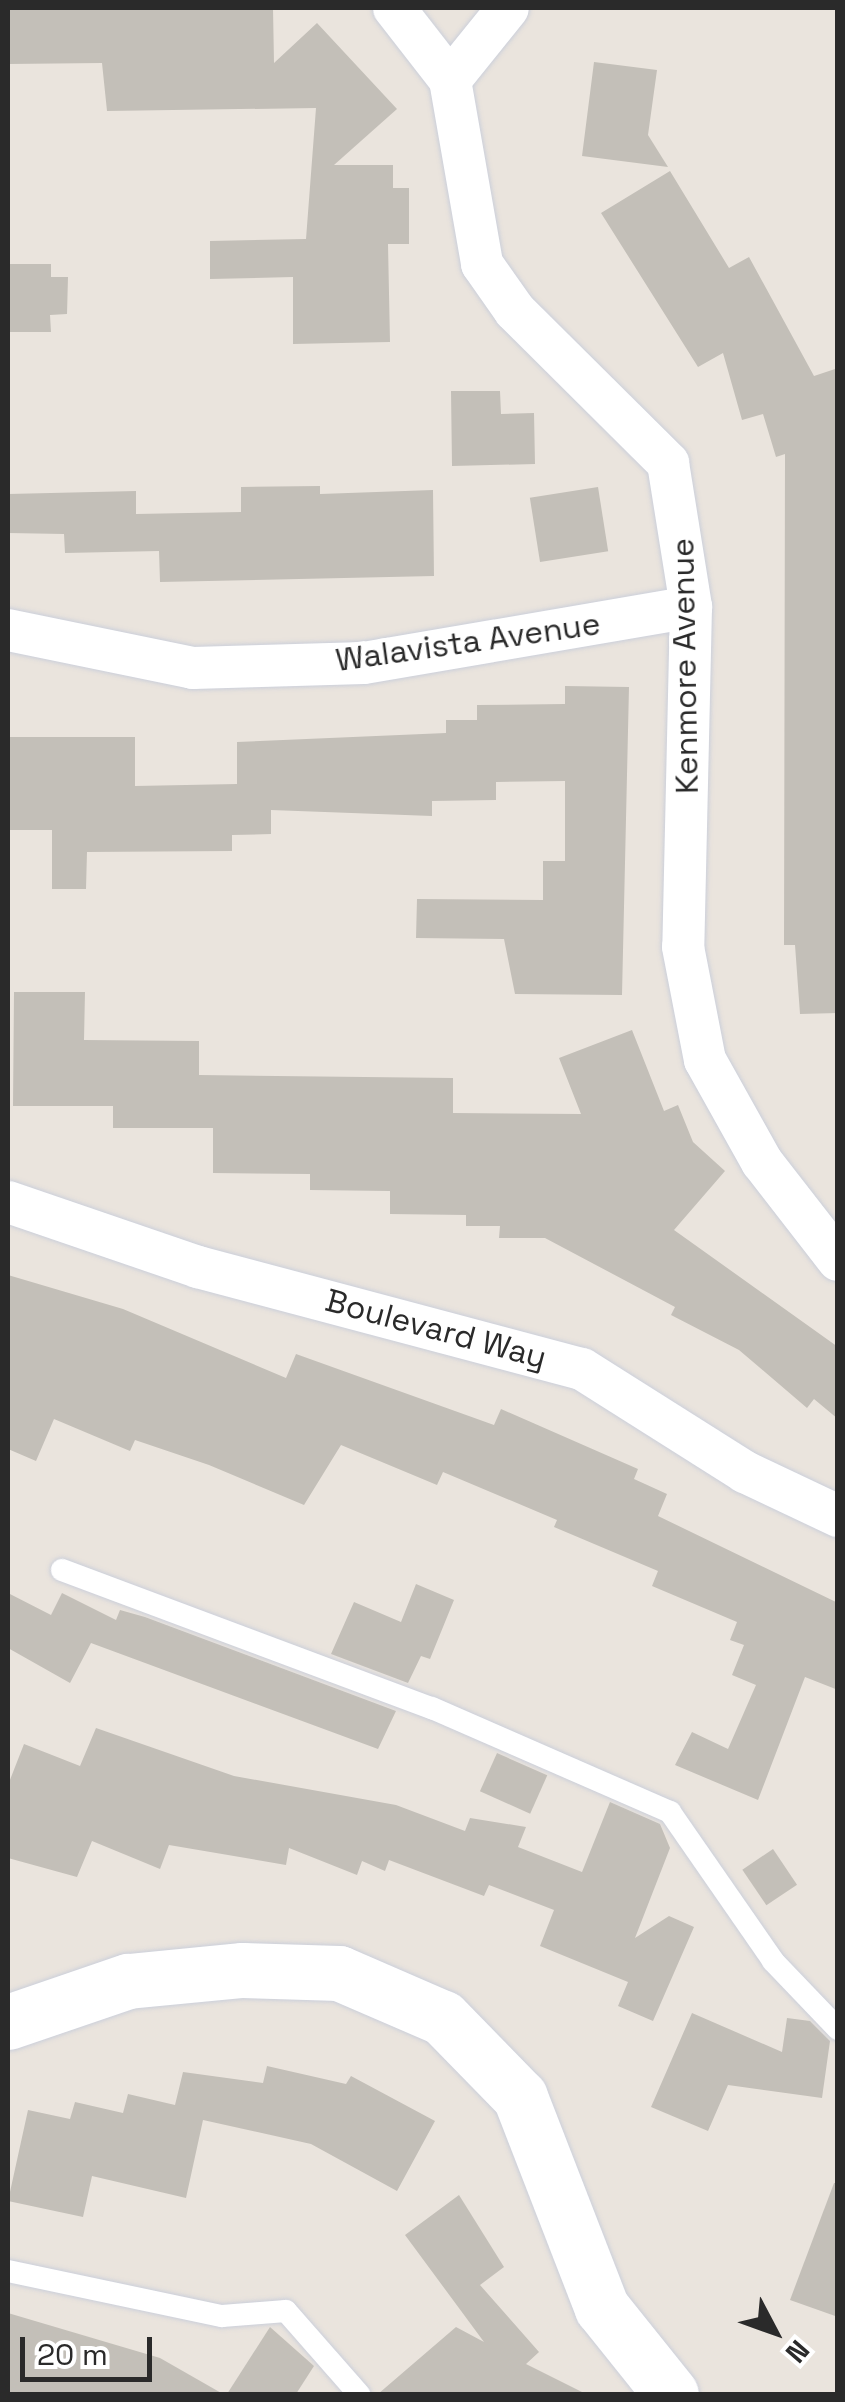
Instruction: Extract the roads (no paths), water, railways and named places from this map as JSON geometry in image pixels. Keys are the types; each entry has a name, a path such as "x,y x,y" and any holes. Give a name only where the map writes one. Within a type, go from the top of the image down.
{"street":[{"name":"Kenmore Avenue","path":"394,8 450,80 482,264 515,312 668,462 691,607 683,947 705,1060 762,1162 838,1260"},
{"path":"450,80 508,8"},
{"name":"Walavista Avenue","path":"8,630 193,668 364,663 691,607"},
{"name":"Boulevard Way","path":"8,1202 198,1266 582,1369 745,1472 838,1516"},
{"path":"8,2022 128,1981 242,1970 339,1973 443,2018 520,2096 593,2291 671,2394"}],"lane":[{"path":"62,1570 432,1708 670,1812 773,1961 838,2029"},
{"path":"8,2271 222,2316 286,2311 359,2394"}]}
